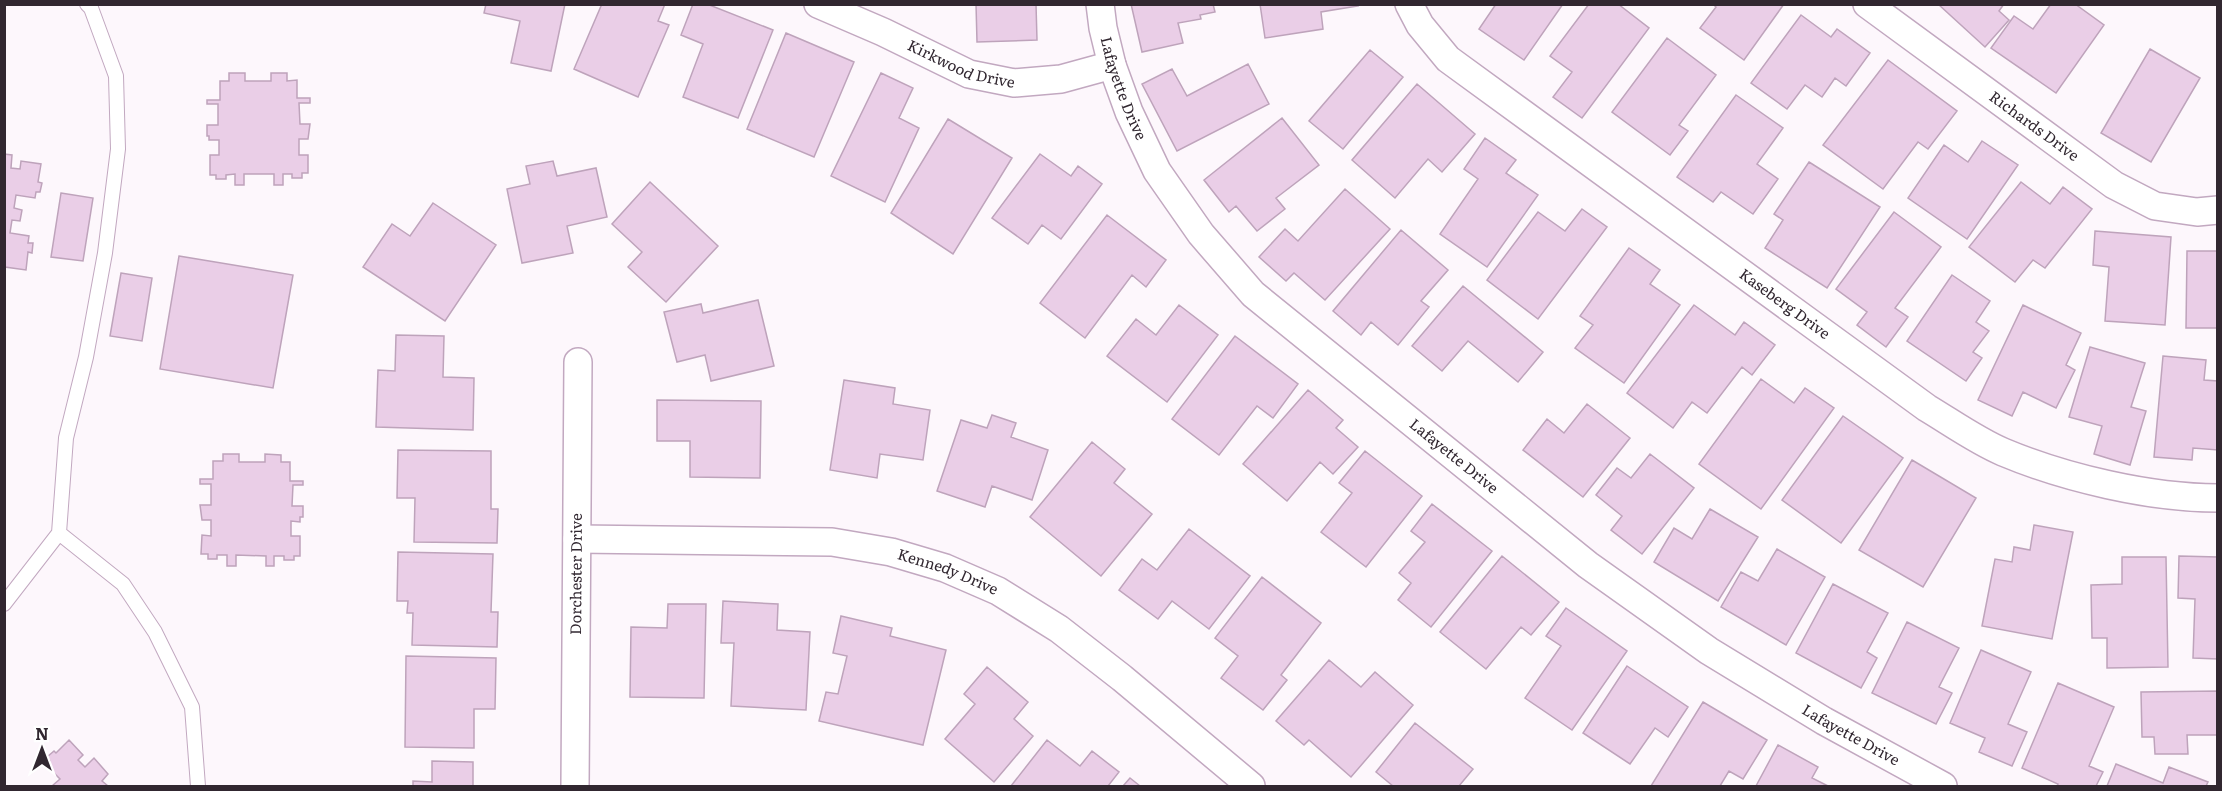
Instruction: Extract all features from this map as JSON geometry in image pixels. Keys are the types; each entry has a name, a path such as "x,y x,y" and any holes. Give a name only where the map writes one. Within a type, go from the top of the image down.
{"street":[{"name":"Kirkwood Drive","path":"818,4 883,32 969,74 1014,83 1061,79 1112,65"},
{"name":"Lafayette Drive","path":"1100,4 1112,65 1129,112 1157,171 1201,234 1253,294 1588,565 1700,645 1824,722 1943,786"},
{"name":"Kaseberg Drive","path":"1409,4 1420,25 1448,59 1927,408 2002,451 2092,482 2196,498 2217,498"},
{"name":"Richards Drive","path":"1870,6 2114,185 2155,206 2197,212 2217,210"},
{"name":"Dorchester Drive","path":"575,786 578,362"},
{"name":"Kennedy Drive","path":"577,539 832,542 891,552 945,568 998,591 1059,629 1122,678 1251,786"}],"lane":[{"path":"4,604 59,533 66,438 86,357 105,253 118,149 117,76 91,8 87,4"},
{"path":"59,533 123,584 155,632 192,707 198,786"}],"building":[{"path":"486,4 565,4 551,71 511,63 520,21 484,13"},
{"path":"598,4 665,4 658,21 669,25 638,97 574,69 601,6"},
{"path":"693,4 707,4 773,30 738,118 683,97 703,44 681,35"},
{"path":"976,4 1036,4 1037,40 977,42"},
{"path":"1131,4 1213,4 1215,12 1200,15 1201,19 1178,23 1183,43 1142,52"},
{"path":"1260,4 1357,4 1358,6 1321,12 1323,29 1265,38"},
{"path":"1496,4 1563,4 1524,60 1479,29"},
{"path":"1589,4 1618,4 1649,28 1582,118 1553,97 1572,72 1550,56"},
{"path":"1713,4 1784,4 1744,60 1700,28 1716,7"},
{"path":"1938,4 2004,4 1999,11 2009,20 1985,47"},
{"path":"2051,4 2075,4 2104,25 2056,93 1991,48 2014,16 2033,29"},
{"path":"1801,15 1831,37 1837,29 1870,53 1846,86 1835,78 1822,97 1805,85 1787,109 1751,83"},
{"path":"786,33 854,62 814,157 747,129"},
{"path":"1667,38 1716,75 1679,125 1688,131 1670,155 1612,112"},
{"path":"2150,49 2200,78 2151,162 2101,133"},
{"path":"1370,50 1403,77 1343,149 1309,121"},
{"path":"1888,60 1957,111 1928,149 1918,142 1883,189 1823,145"},
{"path":"1248,64 1269,104 1177,151 1142,84 1172,69 1187,96"},
{"path":"229,73 245,73 245,81 271,81 271,73 287,73 287,81 297,80 297,98 310,98 310,103 299,103 300,124 310,124 308,139 299,139 299,155 308,155 308,173 302,173 302,178 292,178 292,174 283,174 283,185 274,185 274,174 244,174 244,185 235,185 235,174 226,175 226,179 216,179 216,175 210,175 210,155 219,155 219,140 209,140 207,125 218,125 218,104 207,104 207,100 220,100 220,81 229,81"},
{"path":"881,73 913,88 899,118 919,128 885,202 831,176"},
{"path":"1417,84 1475,134 1442,172 1428,159 1395,198 1352,160"},
{"path":"1736,95 1783,128 1757,164 1778,179 1753,214 1721,192 1713,202 1677,177"},
{"path":"1282,118 1319,165 1276,198 1285,209 1257,231 1236,206 1229,212 1204,180"},
{"path":"948,119 1012,158 953,254 891,213"},
{"path":"1485,138 1516,160 1506,173 1538,195 1487,267 1440,234 1478,179 1464,169"},
{"path":"1982,141 2018,165 1967,239 1908,198 1944,145 1968,162"},
{"path":"4,154 12,155 11,168 20,169 21,161 41,164 38,182 42,183 40,192 36,192 35,198 16,195 14,208 22,210 20,221 12,220 10,233 29,236 28,243 33,243 32,253 28,252 26,270 5,267"},
{"path":"1040,154 1071,176 1078,166 1102,184 1061,239 1042,225 1028,244 992,218"},
{"path":"553,161 557,176 596,168 607,217 567,226 573,253 522,263 507,189 530,184 526,166"},
{"path":"1809,162 1880,207 1827,288 1765,248 1783,220 1774,214"},
{"path":"650,182 718,246 666,302 628,267 642,252 612,224"},
{"path":"2021,182 2050,204 2063,187 2092,209 2045,268 2033,260 2015,282 1969,247"},
{"path":"1345,189 1390,229 1325,300 1294,273 1286,281 1259,257 1285,229 1298,241"},
{"path":"61,193 93,198 83,261 51,257"},
{"path":"433,203 496,245 445,321 363,267 392,224 410,236"},
{"path":"1582,209 1607,227 1538,319 1487,280 1538,212 1565,231"},
{"path":"1894,212 1941,247 1895,308 1908,317 1886,347 1857,325 1867,312 1836,289"},
{"path":"1107,215 1166,260 1146,287 1132,275 1085,338 1040,303"},
{"path":"1401,230 1448,270 1421,301 1429,307 1398,345 1371,322 1361,335 1333,311"},
{"path":"2095,231 2171,237 2165,325 2105,321 2109,267 2093,265"},
{"path":"1629,248 1660,270 1650,284 1680,305 1624,383 1575,348 1593,325 1580,316"},
{"path":"2187,251 2218,251 2218,328 2186,328"},
{"path":"179,256 293,275 273,388 160,369"},
{"path":"121,273 152,278 142,341 110,336"},
{"path":"1952,275 1990,301 1976,322 1989,331 1973,352 1982,358 1966,381 1907,341"},
{"path":"1463,286 1543,352 1518,382 1468,341 1442,371 1412,346"},
{"path":"758,300 774,366 711,381 705,355 677,362 664,312 701,304 703,313"},
{"path":"1179,305 1218,335 1167,402 1107,356 1136,319 1156,335"},
{"path":"1694,305 1735,335 1744,322 1775,345 1752,375 1742,367 1707,413 1692,402 1673,428 1627,393"},
{"path":"2023,305 2081,333 2066,365 2075,370 2056,408 2023,392 2012,416 1978,400"},
{"path":"396,335 444,336 443,377 474,378 473,430 376,427 378,370 395,371"},
{"path":"1235,336 1298,384 1273,418 1257,406 1219,455 1172,419"},
{"path":"2090,347 2145,363 2131,407 2146,411 2130,465 2094,454 2102,426 2069,417"},
{"path":"2163,356 2206,360 2204,380 2218,381 2218,450 2193,448 2192,460 2154,457"},
{"path":"1761,379 1794,403 1805,388 1834,408 1761,509 1699,464"},
{"path":"844,380 895,388 893,404 930,410 923,460 880,454 877,478 830,470"},
{"path":"1308,390 1343,420 1336,428 1358,447 1333,474 1320,462 1287,501 1243,464"},
{"path":"657,400 761,401 760,478 690,477 690,441 657,441"},
{"path":"1587,404 1630,438 1583,497 1523,450 1547,419 1564,433"},
{"path":"992,415 1016,423 1011,437 1048,450 1032,500 992,486 985,507 937,491 961,420 987,428"},
{"path":"1843,416 1903,458 1841,543 1782,500"},
{"path":"1092,442 1125,469 1114,483 1152,514 1101,576 1030,517"},
{"path":"398,450 491,451 491,509 498,509 497,543 414,542 415,498 397,498"},
{"path":"1365,451 1422,496 1366,567 1321,532 1352,493 1339,483"},
{"path":"223,454 239,454 239,462 265,462 265,454 281,455 281,462 290,462 290,481 303,481 303,485 293,485 292,506 303,506 303,517 300,517 300,522 291,521 291,536 300,536 300,556 294,556 294,560 284,560 284,556 274,556 274,566 266,566 266,556 236,555 236,566 227,566 227,555 217,555 217,559 208,559 208,554 201,554 202,535 211,536 211,520 202,520 200,505 211,505 211,484 200,484 200,479 213,479 213,461 223,461"},
{"path":"1650,454 1694,488 1642,554 1611,530 1622,516 1596,495 1617,468 1631,478"},
{"path":"1912,460 1976,498 1923,587 1859,550"},
{"path":"1432,504 1492,551 1431,627 1398,600 1411,583 1399,573 1425,542 1411,531"},
{"path":"1710,509 1758,537 1718,601 1654,562 1674,528 1692,539"},
{"path":"2034,525 2073,532 2052,639 1982,626 1995,559 2012,562 2014,547 2030,550"},
{"path":"1189,529 1250,576 1209,629 1172,601 1158,619 1119,590 1142,559 1157,570"},
{"path":"1777,549 1825,577 1786,645 1721,607 1741,572 1758,581"},
{"path":"398,552 493,554 491,612 498,612 497,647 412,645 413,613 407,613 408,601 397,601"},
{"path":"1502,556 1559,602 1531,635 1521,627 1486,669 1440,632"},
{"path":"2179,556 2218,557 2218,659 2193,658 2195,599 2178,598"},
{"path":"2122,557 2166,557 2168,667 2107,668 2107,638 2092,638 2091,585 2122,584"},
{"path":"1262,577 1321,623 1281,675 1287,680 1263,710 1221,678 1238,656 1215,638"},
{"path":"1833,584 1888,613 1867,652 1877,658 1861,688 1796,653"},
{"path":"723,601 778,604 777,630 810,632 806,710 731,706 734,643 721,643"},
{"path":"668,604 706,604 704,698 630,697 631,627 667,628"},
{"path":"1566,608 1627,651 1572,730 1525,698 1561,646 1546,636"},
{"path":"841,616 892,628 890,636 946,650 923,745 819,721 826,692 838,694 847,656 833,653"},
{"path":"1907,622 1959,648 1939,687 1952,693 1936,724 1872,693"},
{"path":"1981,650 2031,672 2008,724 2027,732 2012,766 1979,752 1985,738 1950,723"},
{"path":"406,656 496,658 495,709 474,709 474,748 405,747"},
{"path":"1329,660 1361,687 1375,672 1413,705 1351,777 1309,740 1304,745 1276,721"},
{"path":"1627,666 1688,707 1668,737 1655,728 1630,764 1583,733"},
{"path":"987,667 1028,702 1014,719 1033,736 994,782 945,739 975,704 964,694"},
{"path":"2058,683 2114,707 2089,766 2103,772 2096,786 2057,786 2058,784 2022,768"},
{"path":"2218,691 2218,735 2187,735 2188,754 2155,754 2154,737 2142,737 2141,692"},
{"path":"1703,702 1767,740 1743,779 1729,771 1720,786 1651,786"},
{"path":"1415,723 1473,769 1459,786 1393,786 1376,772"},
{"path":"69,740 83,755 78,760 85,767 94,758 108,774 102,781 108,786 52,786 60,779 46,765 50,761 47,757 54,751 56,753"},
{"path":"1047,740 1080,766 1092,751 1119,772 1108,786 1011,786"},
{"path":"1778,745 1818,767 1812,778 1828,786 1756,786"},
{"path":"432,761 473,762 473,786 413,786 413,781 432,782"},
{"path":"2116,764 2163,783 2169,767 2208,782 2206,786 2107,786"},
{"path":"1130,778 1140,786 1123,786"}]}
